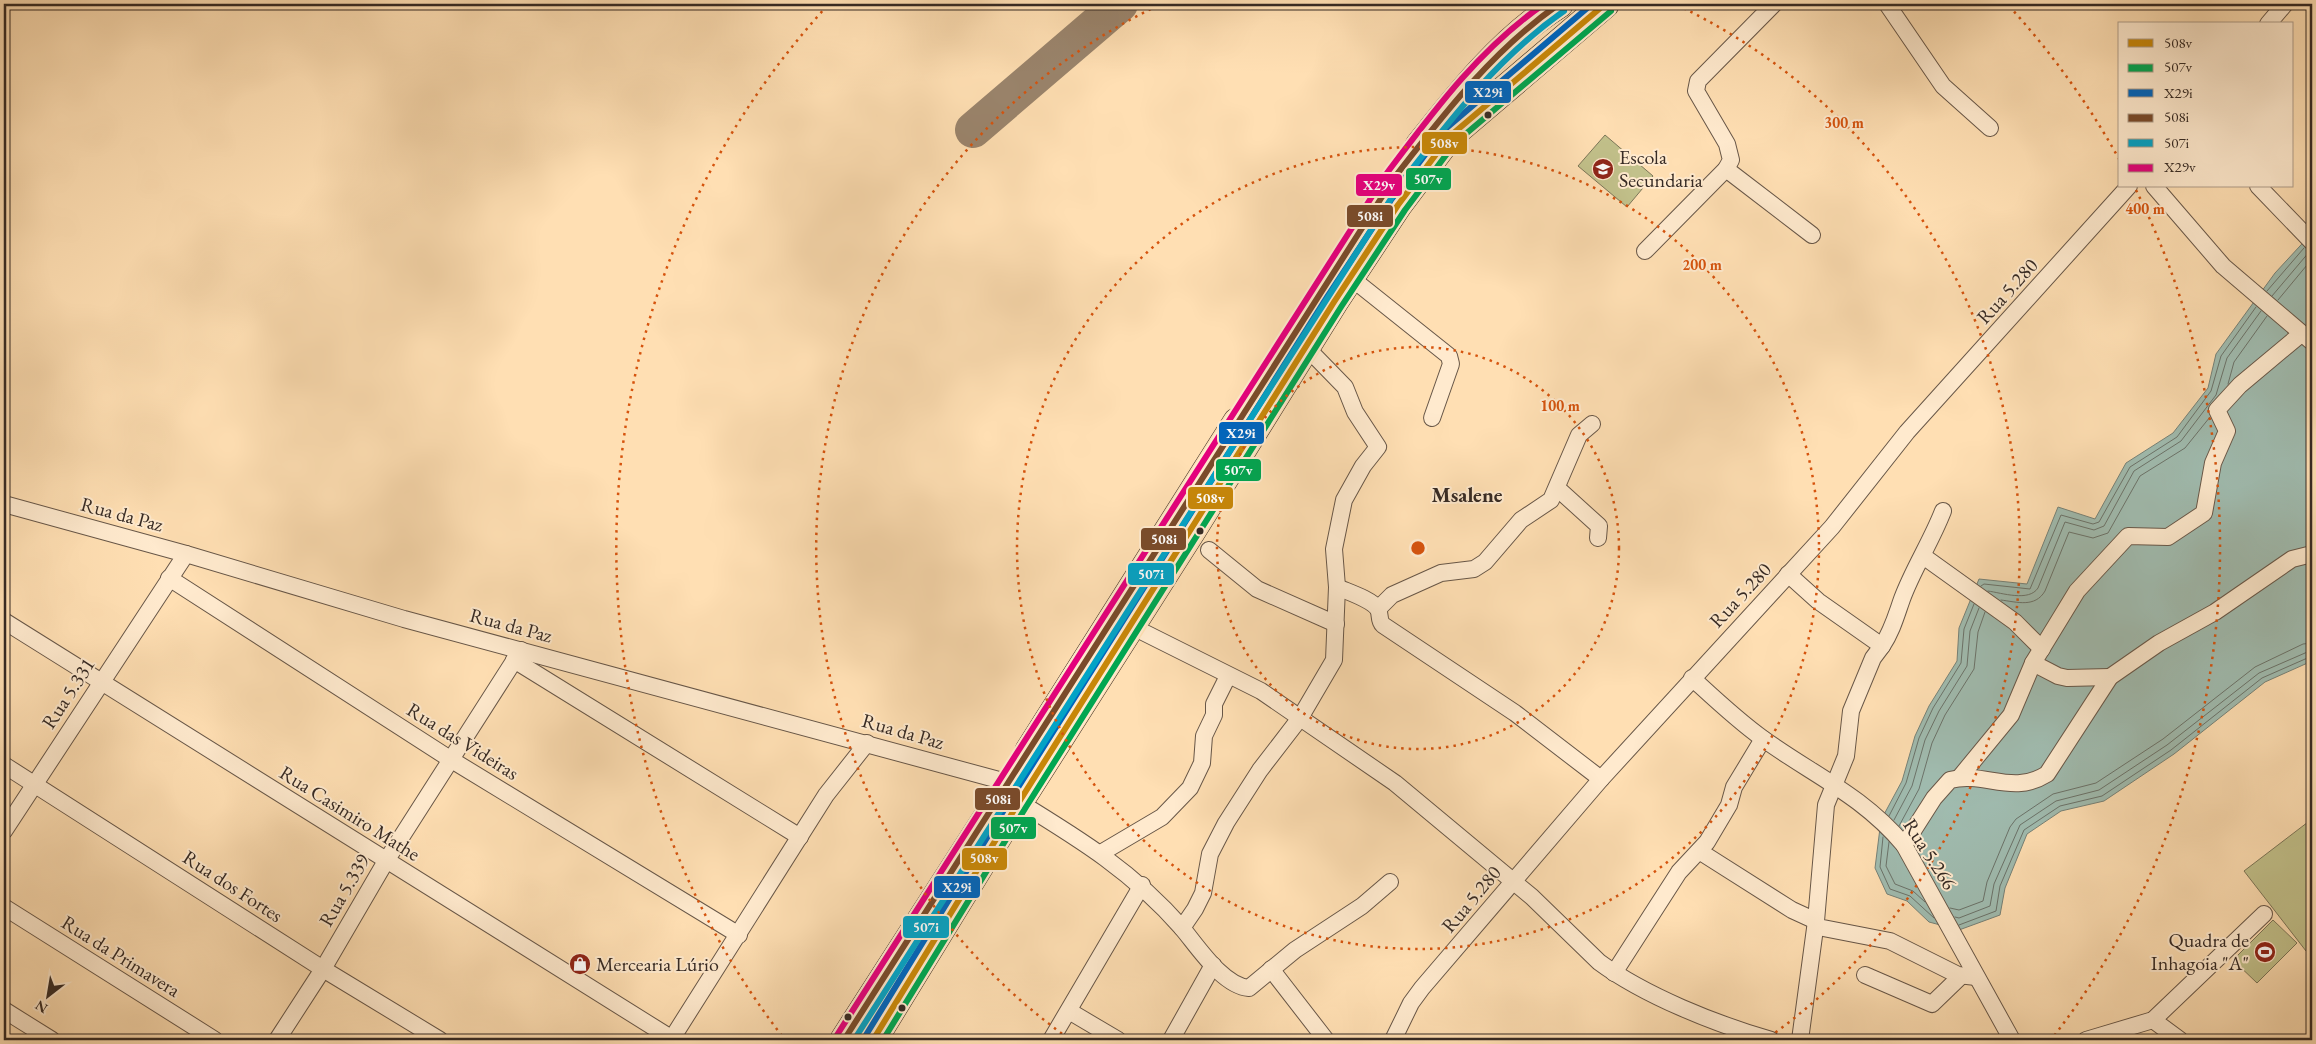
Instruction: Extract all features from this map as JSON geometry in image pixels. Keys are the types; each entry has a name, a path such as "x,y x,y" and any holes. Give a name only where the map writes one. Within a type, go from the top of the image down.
{"highway":[{"path":"872,1040 1014,792 1183,527 1394,178 1485,67 1519,35 1559,4"},
{"path":"844,1040 1014,792 1131,626 1183,527 1306,347 1398,204 1449,137 1605,4"}],"street":[{"path":"1644,251 1726,169 1731,160 1727,144 1696,91 1698,81 1774,4"},
{"path":"1887,4 1943,86 1990,128"},
{"path":"2270,22 2285,4"},
{"path":"1726,169 1812,235"},
{"name":"Rua 5.280","path":"1393,1040 1411,1003 1422,988 1601,779 1832,527 1907,432 2127,188"},
{"path":"1960,777 2010,715 2037,656 2077,591 2128,536 2168,537 2204,513 2213,463 2227,431 2217,410 2240,385 2306,338 2262,298 2222,266 2156,188"},
{"path":"2260,188 2312,242"},
{"path":"1350,277 1449,356 1451,364 1432,418"},
{"path":"1182,928 1195,909 1202,893 1210,854 1226,823 1260,770 1300,718 1334,660 1337,587 1334,548 1344,500 1363,466 1378,447 1356,412 1345,387 1306,347"},
{"path":"1378,609 1392,595 1441,572 1474,569 1485,562 1521,520 1547,504 1557,488 1579,435 1592,424"},
{"path":"1557,488 1599,526 1598,538"},
{"name":"Rua da Paz","path":"4,504 186,554 517,655 867,743 1014,792 1101,853 1142,885 1213,965 1230,981 1240,987 1249,988 1258,983 1271,969"},
{"path":"1800,1040 1816,921 1826,805 1846,756 1852,711 1873,658 1889,635 1902,599 1943,511"},
{"path":"1209,550 1257,589 1336,624"},
{"name":"Rua 5.331","path":"4,832 101,681 186,554"},
{"path":"1904,845 1941,789 1950,780 1960,777 2019,784 2035,782 2047,774 2110,677 2159,642 2215,612 2292,560 2312,554"},
{"path":"1923,556 2015,622 2037,656 2058,676 2067,678 2110,677"},
{"path":"1788,574 1818,601 1882,646"},
{"name":"Rua das Videiras","path":"169,578 450,759 739,935"},
{"path":"1337,587 1373,604 1378,609 1379,621 1383,625 1515,713 1601,779"},
{"name":"Rua Casimiro Mathe","path":"4,621 672,1040"},
{"path":"1131,626 1261,691 1395,783 1514,881 1599,962 1614,973 1666,1000 1771,1040"},
{"path":"517,655 800,837"},
{"name":"Rua 5.339","path":"277,1040 323,969 386,861 517,655"},
{"path":"1101,853 1162,817 1190,788 1202,763 1204,736 1214,715 1214,704 1228,676"},
{"name":"Rua 5.266","path":"1692,678 1728,712 1763,738 1872,811 1904,845 1968,976 2012,1040"},
{"path":"1614,973 1679,872 1699,851 1729,805 1734,787 1763,738"},
{"path":"672,1040 826,795 867,743"},
{"name":"Rua dos Fortes","path":"4,765 323,969 440,1040"},
{"path":"1699,851 1792,910 1816,921 1818,927 1890,940 1968,976 1932,1004 1865,975"},
{"path":"1326,1040 1271,969 1295,950 1362,906 1390,882"},
{"path":"1051,1040 1142,885"},
{"name":"Rua da Primavera","path":"4,907 215,1040"},
{"path":"2086,1040 2153,1020 2264,914"},
{"path":"1171,1040 1213,965"},
{"path":"4,1010 52,1040"},
{"path":"1069,1011 1118,1040"},
{"path":"2153,1020 2180,1040"}],"shaded area":[{"path":"1605,135 1653,176 1627,207 1578,166"},
{"path":"2312,819 2312,946 2306,951 2244,871"},
{"name":"Quadra de Inhagoia \"A\"","path":"2273,920 2297,943 2257,983 2233,960"}],"water":[{"path":"2312,233 2312,661 2265,682 2174,754 2104,801 2061,811 2027,834 2005,888 2000,915 1959,930 1929,922 1907,901 1887,894 1875,868 1881,820 1902,781 1915,736 1929,706 1957,661 1959,628 1979,579 2027,584 2058,507 2095,519 2126,463 2173,433 2208,388 2216,354 2275,273"}],"taxiway":[{"path":"973,130 1120,4"}],"transit line":[{"name":"X29v","path":"837,1035 1387,173 1440,104 1478,61 1499,40 1544,4"},
{"name":"508i","path":"844,1040 1394,178 1431,130 1470,85 1512,42 1559,4"},
{"name":"X29i","path":"866,1035 1012,797 1327,297 1391,200 1443,131 1592,4"},
{"name":"508v","path":"873,1040 1019,802 1334,302 1398,205 1449,137 1605,4"},
{"name":"507i","path":"854,1040 1401,183 1457,113 1496,69 1540,29 1564,11"},
{"name":"507v","path":"883,1040 1026,807 1341,307 1405,210 1455,143 1611,11"}],"place":[{"name":"Escola Secundaria","path":"1603,169"},
{"name":"Quadra de Inhagoia \"A\"","path":"2265,952"},
{"name":"Mercearia Lúrio","path":"580,964"}],"district":[{"name":"Msalene","path":"1467,495"}]}
